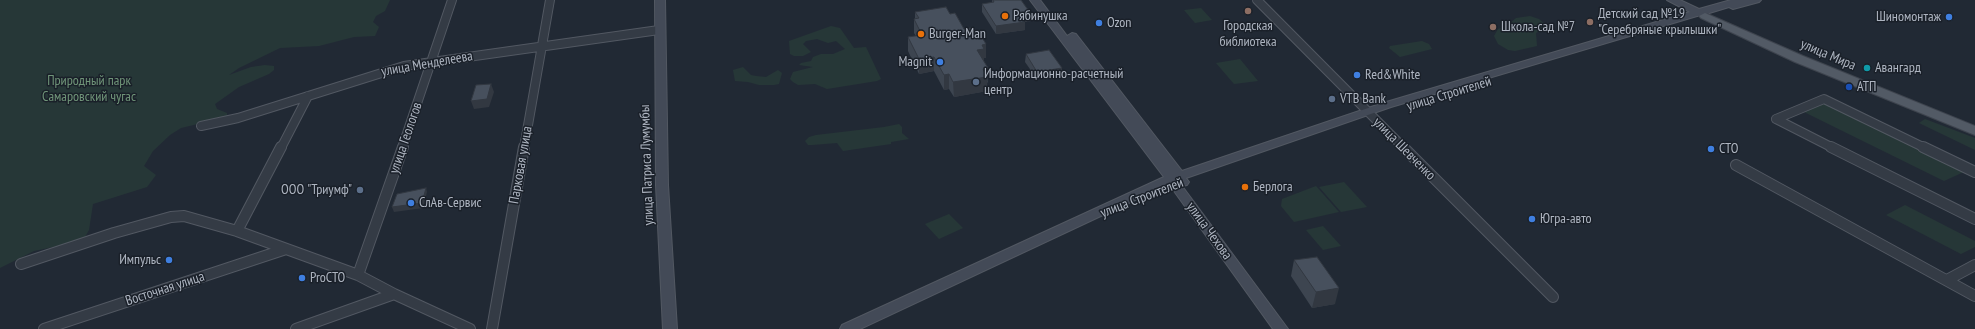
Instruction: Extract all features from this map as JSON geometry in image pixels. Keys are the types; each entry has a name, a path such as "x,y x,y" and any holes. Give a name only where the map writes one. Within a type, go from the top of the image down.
{"main road":[{"name":"улица Патриса Лумумбы","path":"660,0 659,30 662,185 670,329"},
{"name":"улица Чехова","path":"1035,0 1177,181"},
{"name":"улица Чехова","path":"1045,0 1256,290 1281,329"},
{"name":"улица Мира","path":"1672,0 1829,67 1975,126"},
{"name":"улица Мира","path":"1682,0 1704,13 1788,55 1975,131"},
{"name":"улица Строителей","path":"847,329 1078,223 1177,181 1370,114 1704,13 1741,0"},
{"name":"улица Строителей","path":"1704,13 1756,0"},
{"name":"улица Чехова","path":"1256,290 1289,329"}],"street":[{"name":"улица Геологов","path":"358,275 452,0"},
{"name":"Парковая улица","path":"492,329 550,0"},
{"name":"улица Шевченко","path":"1257,0 1553,297"},
{"name":"улица Менделеева","path":"201,126 238,118 383,71 432,60 659,30"},
{"path":"237,231 308,96"},
{"path":"1975,172 1824,99 1776,119 1975,219"},
{"path":"1736,165 1830,218 1975,296"},
{"path":"21,264 114,233 177,216 188,217 237,231 358,275 394,294 470,329"},
{"name":"Восточная улица","path":"44,329 286,249"},
{"path":"1947,280 1975,265"},
{"path":"296,329 394,294"}],"green space":[{"name":"Природный парк Самаровский чугас","path":"0,0 390,0 385,11 376,16 373,22 379,27 375,36 354,37 319,46 280,48 239,68 229,75 251,67 265,65 274,66 274,70 269,74 239,87 215,104 217,109 227,113 227,117 181,128 170,135 153,151 144,166 156,175 147,187 93,204 89,230 85,237 63,245 34,251 0,268"},
{"path":"1201,8 1212,20 1195,23 1184,10"},
{"path":"1530,16 1539,19 1547,26 1536,33 1537,46 1515,51 1508,50 1498,44 1494,36 1498,29 1508,25 1516,18"},
{"path":"831,26 840,28 854,48 866,47 881,79 877,81 827,89 815,84 798,85 790,79 793,72 813,67 799,65 801,63 811,61 813,57 821,54 833,54 845,49 836,41 828,43 817,39 806,41 803,44 811,52 803,56 794,56 790,54 789,41"},
{"path":"1422,41 1429,44 1432,49 1400,57 1389,48 1390,46"},
{"path":"1240,59 1258,81 1234,84 1216,63"},
{"path":"743,67 751,75 766,77 778,70 782,73 779,84 759,85 735,81 733,70"},
{"path":"1826,103 1966,171 1944,181 1804,112"},
{"path":"1925,119 1975,138 1975,150 1919,123"},
{"path":"899,124 902,127 902,133 909,139 891,142 891,144 843,151 837,143 808,145 805,141 809,137 816,135"},
{"path":"1344,182 1367,207 1341,212 1319,187"},
{"path":"1316,186 1339,212 1294,222 1281,206 1282,199"},
{"path":"1905,205 1975,241 1975,247 1961,254 1886,215"},
{"path":"949,214 963,228 939,239 925,224"},
{"path":"1323,226 1341,246 1323,250 1306,230"}],"building":[{"name":"Рябинушка","path":"993,0 1021,0 1031,14 1020,15 1025,22 996,26 982,4 994,2"},
{"path":"946,7 950,14 955,13 964,29 971,28 973,31 978,31 986,44 982,45 984,49 977,50 988,68 983,69 987,77 953,82 949,74 944,75 934,57 919,59 908,37 922,35 914,19 919,18 915,12"},
{"path":"1049,50 1062,68 1037,72 1026,54"},
{"path":"491,84 487,99 471,101 476,85"},
{"path":"426,188 422,203 392,207 397,194"},
{"path":"1317,257 1339,288 1316,292 1294,260"}],"place":[{"name":"Городская библиотека","path":"1248,11"},
{"name":"Рябинушка","path":"1005,16"},
{"name":"Шиномонтаж","path":"1949,17"},
{"name":"Детский сад №19 \"Серебряные крылышки\"","path":"1590,22"},
{"name":"Ozon","path":"1099,23"},
{"name":"Школа-сад №7","path":"1493,27"},
{"name":"Burger-Man","path":"921,34"},
{"name":"Magnit","path":"940,62"},
{"name":"Авангард","path":"1867,68"},
{"name":"Red&White","path":"1357,75"},
{"name":"Информационно-расчетный центр","path":"976,82"},
{"name":"АТП","path":"1849,87"},
{"name":"VTB Bank","path":"1332,99"},
{"name":"СТО","path":"1711,149"},
{"name":"Берлога","path":"1245,187"},
{"name":"ООО \"Триумф\"","path":"360,190"},
{"name":"СлАв-Сервис","path":"411,203"},
{"name":"Югра-авто","path":"1532,219"},
{"name":"Импульс","path":"169,260"},
{"name":"ProСТО","path":"302,278"}]}
